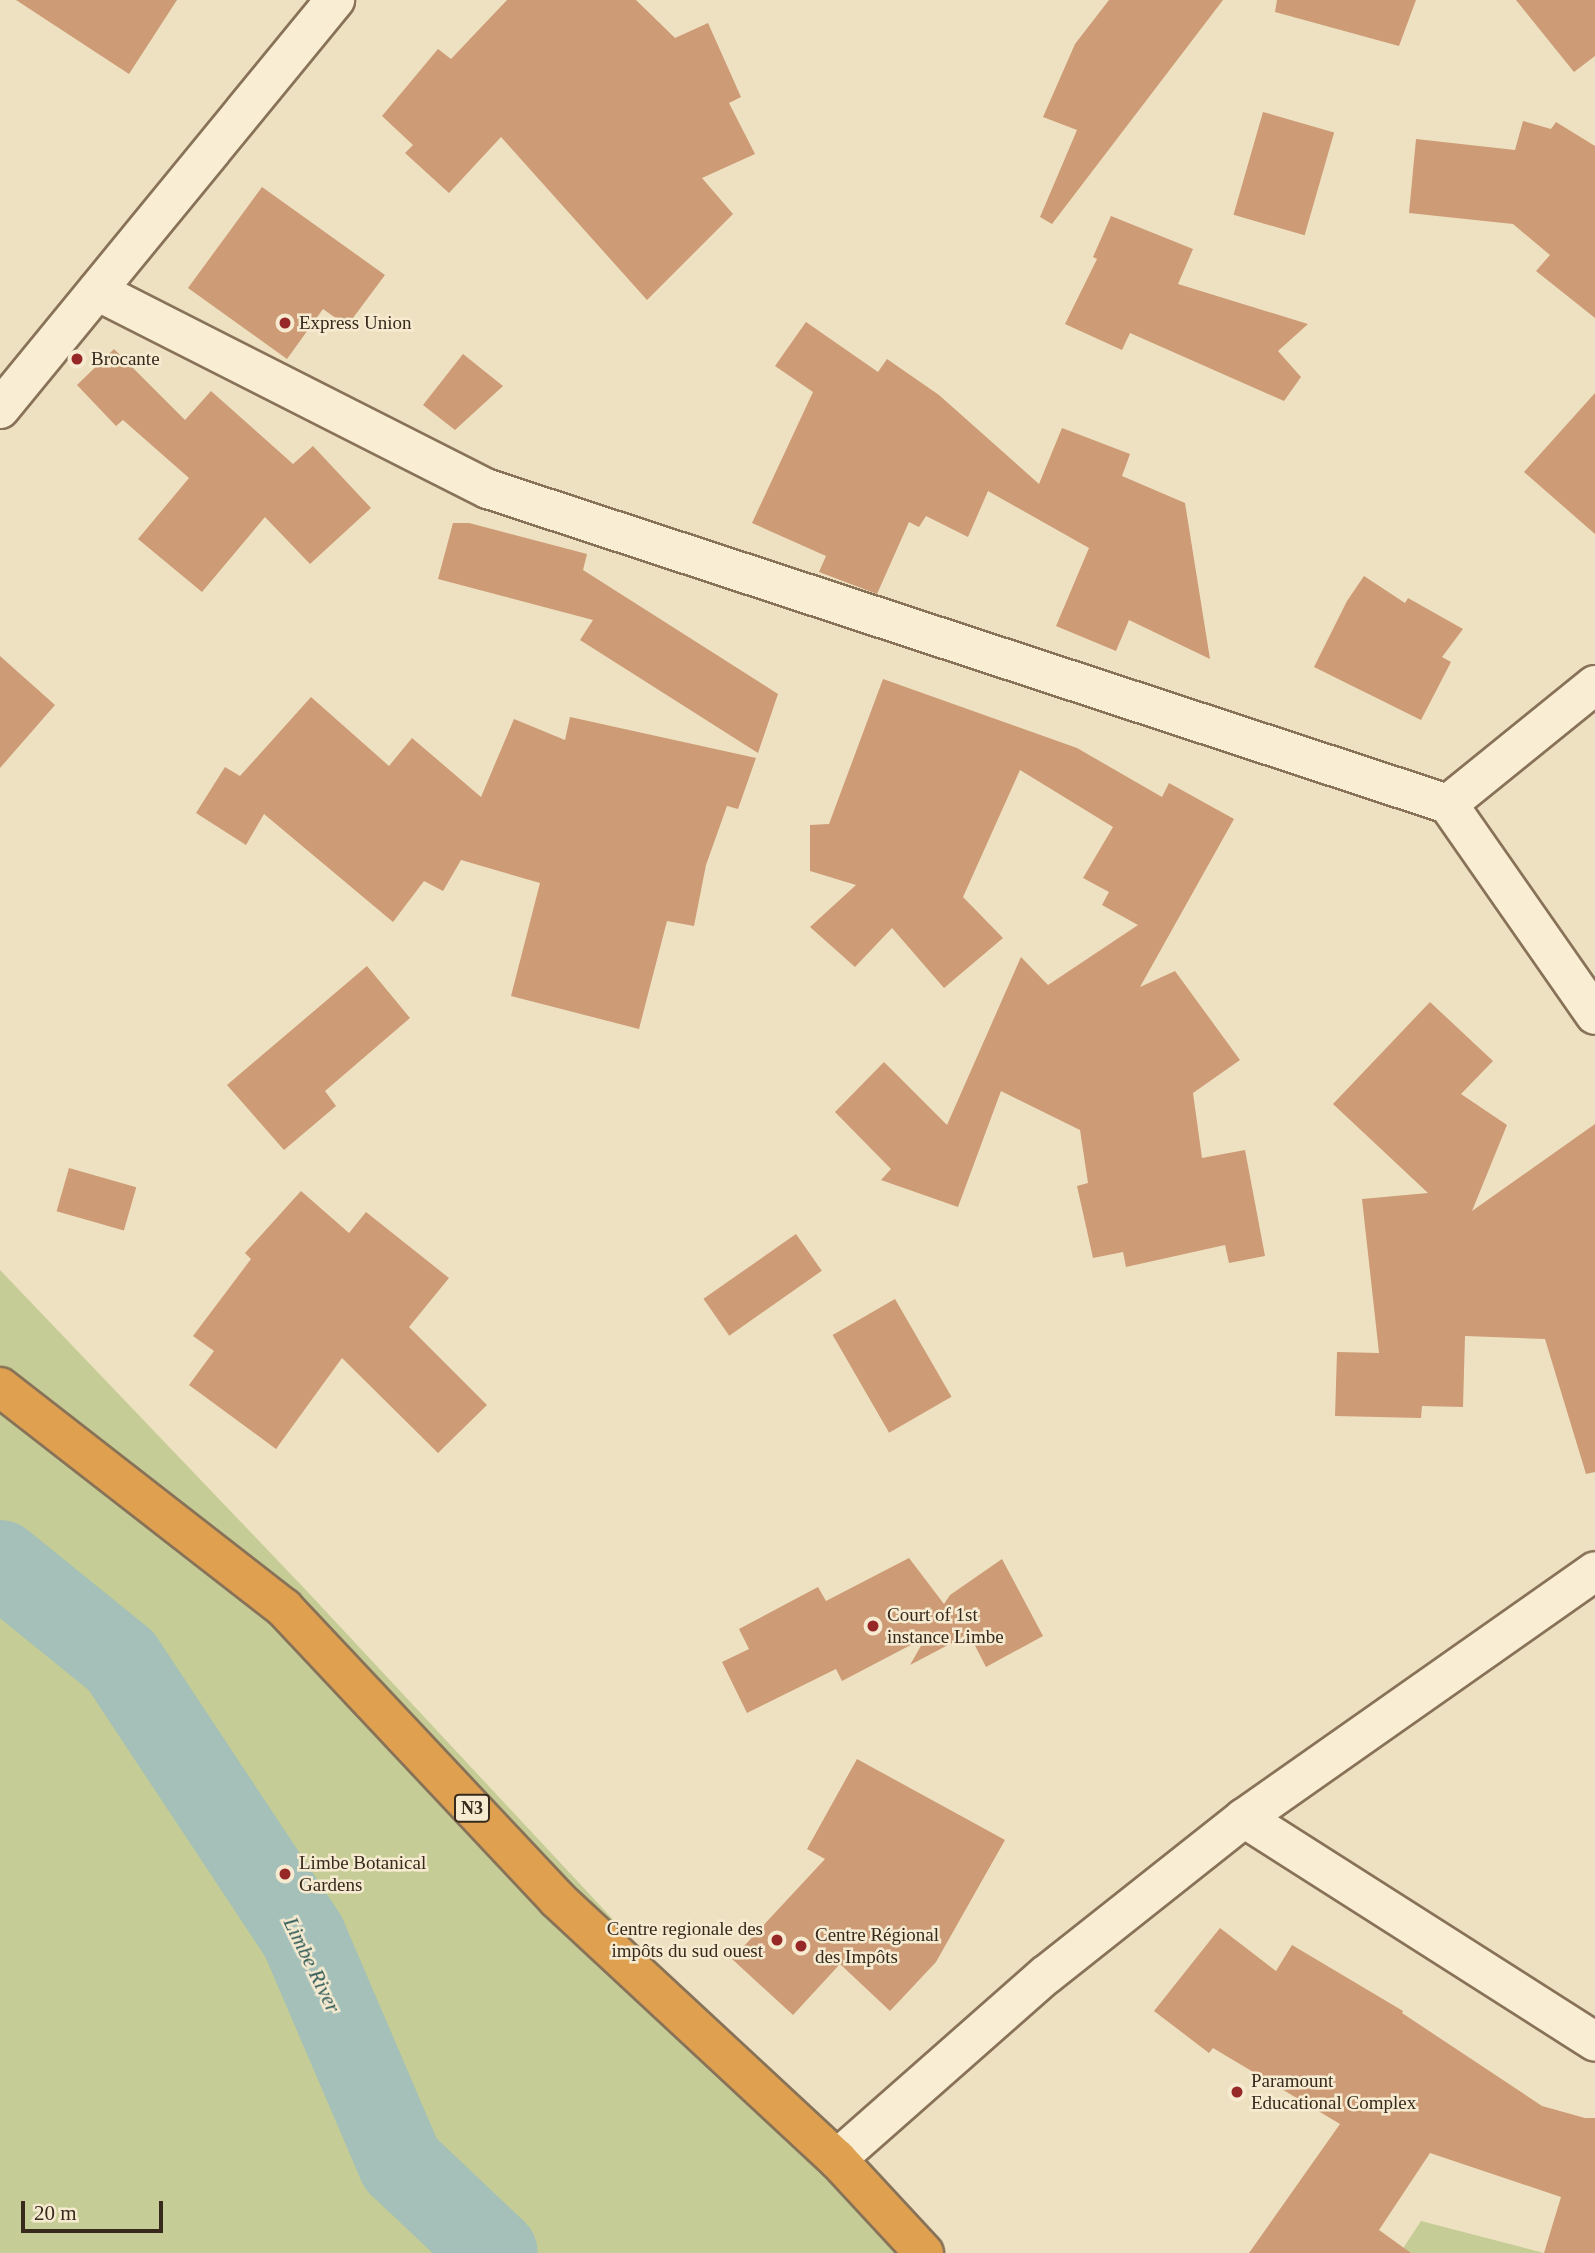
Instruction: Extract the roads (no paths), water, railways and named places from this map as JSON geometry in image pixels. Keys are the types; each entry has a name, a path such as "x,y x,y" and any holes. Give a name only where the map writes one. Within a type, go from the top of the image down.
{"highway":[{"name":"N3","path":"0,1387 284,1608 557,1899 836,2159 923,2253"}],"street":[{"path":"0,409 335,0"},
{"path":"97,291 488,489 1448,804 1595,1015"},
{"path":"1448,804 1595,685"},
{"path":"836,2159 1045,1975 1244,1818 1595,1571"},
{"path":"1244,1818 1595,2042"}],"waterway":[{"name":"Limbe River","path":"0,1563 121,1661 304,1938 401,2164 495,2253"}],"place":[{"name":"Express Union","path":"285,323"},
{"name":"Brocante","path":"77,359"},
{"name":"Court of 1st instance Limbe","path":"873,1626"},
{"name":"Limbe Botanical Gardens","path":"285,1874"},
{"name":"Centre regionale des impôts du sud ouest","path":"777,1940"},
{"name":"Centre Régional des Impôts","path":"801,1946"},
{"name":"Paramount Educational Complex","path":"1237,2092"}]}
